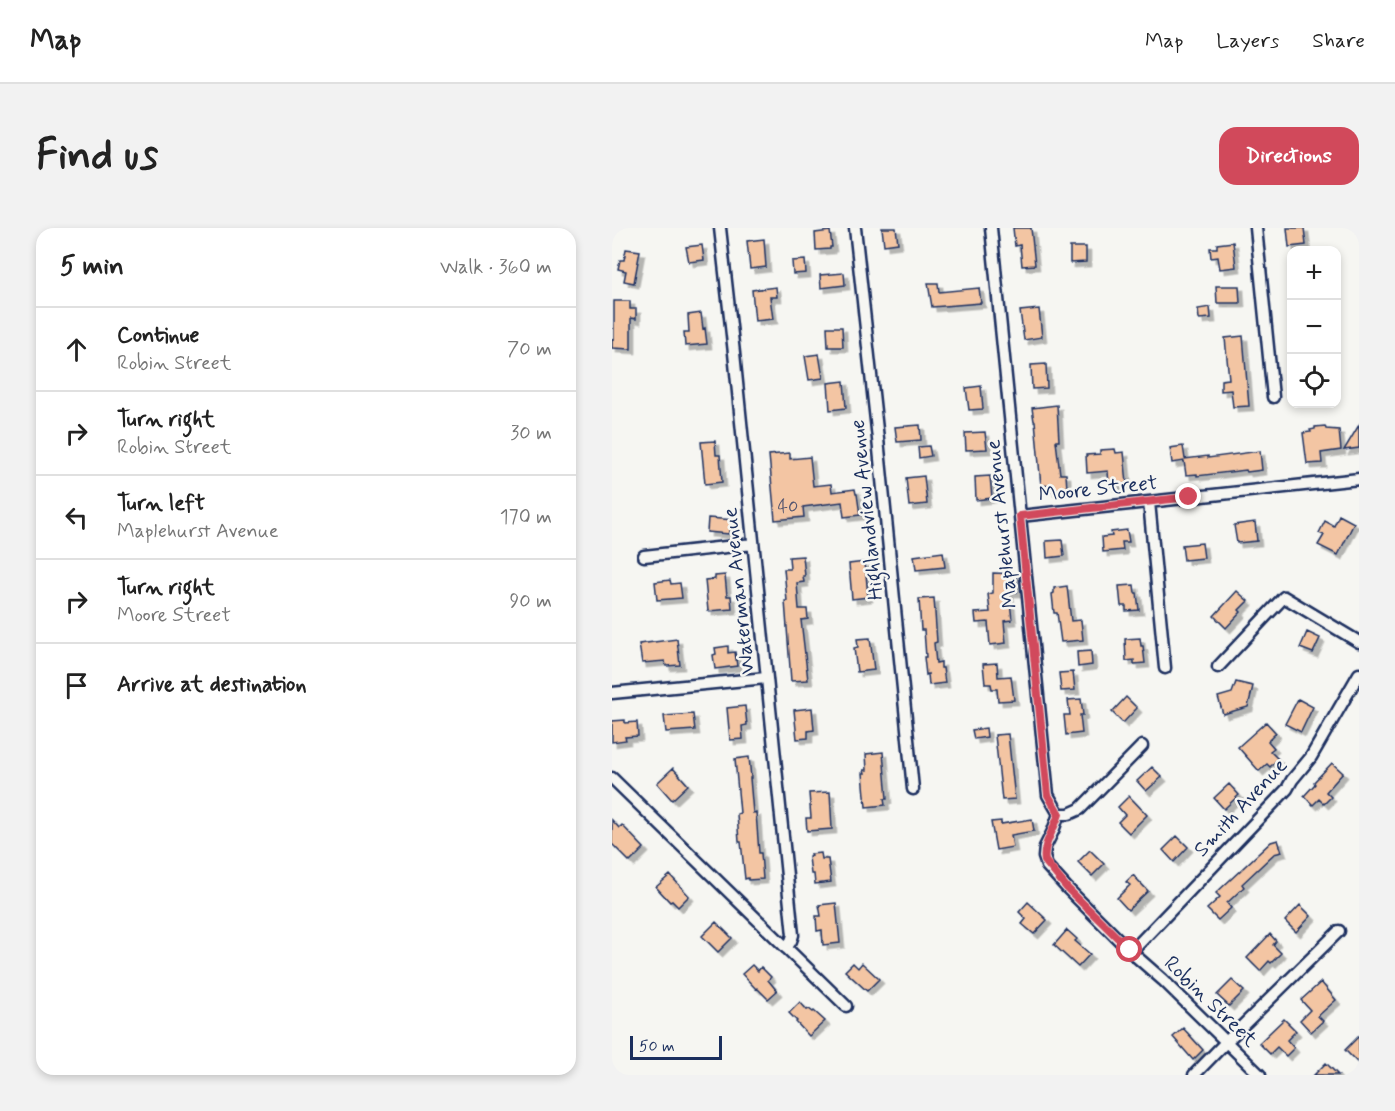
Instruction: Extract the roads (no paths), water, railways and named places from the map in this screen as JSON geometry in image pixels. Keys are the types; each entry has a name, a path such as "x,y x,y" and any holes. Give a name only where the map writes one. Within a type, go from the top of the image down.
{"street":[{"name":"Waterman Avenue","path":"720,228 793,937 786,948"},
{"name":"Highlandview Avenue","path":"855,228 913,789"},
{"name":"Maplehurst Avenue","path":"991,228 1048,795 1059,814"},
{"path":"1256,228 1274,397"},
{"name":"Moore Street","path":"1020,516 1359,479"},
{"path":"1149,502 1165,668"},
{"path":"644,556 753,544"},
{"path":"1218,667 1284,597 1359,642"},
{"name":"Smith Avenue","path":"1131,952 1287,789 1311,757 1359,674"},
{"path":"612,693 766,678"},
{"path":"1059,814 1069,814 1080,809 1142,746"},
{"path":"612,778 846,1006"},
{"name":"Robin Street","path":"1059,814 1045,847 1045,861 1067,888 1131,952 1163,980 1260,1075"},
{"path":"1194,1075 1339,931"}]}
